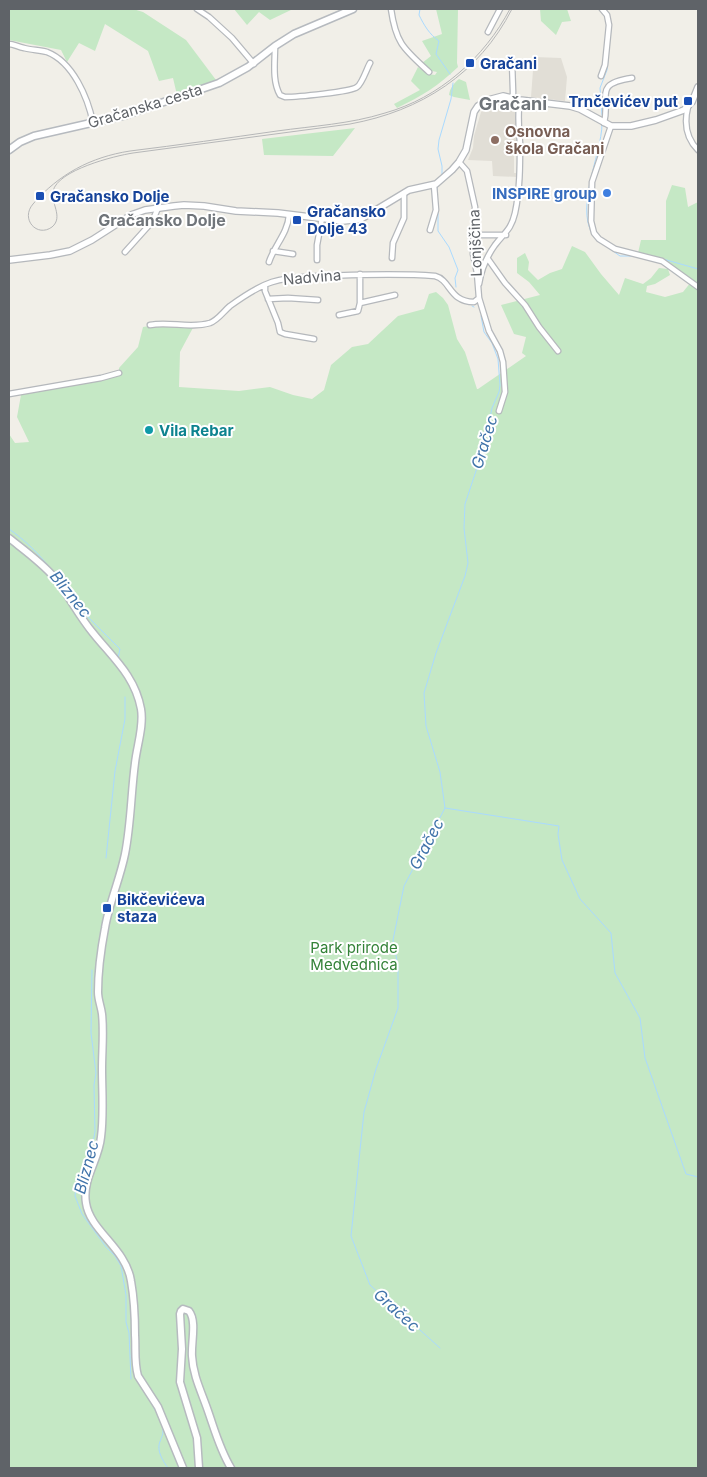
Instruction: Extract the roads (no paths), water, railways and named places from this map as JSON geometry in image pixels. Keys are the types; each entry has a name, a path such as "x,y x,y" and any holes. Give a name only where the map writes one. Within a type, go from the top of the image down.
{"main road":[{"name":"Gračanska cesta","path":"9,150 33,136 126,115 189,95 230,78 254,64 275,46 300,31 353,9"},
{"path":"9,538 54,577 84,621 120,664 133,683 141,708 141,722 130,797 125,853 105,924 101,952 98,992 102,1014 102,1130 100,1145 86,1185 85,1195 90,1216 118,1252 129,1270 135,1339 134,1354 137,1371 158,1407 183,1468"},
{"path":"199,1468 197,1438 179,1376 182,1349 180,1314 183,1309 189,1311 192,1319 191,1355 196,1379 219,1447 231,1468"}],"street":[{"path":"197,9 232,38 254,64"},
{"path":"391,9 394,29 400,43 429,72"},
{"path":"488,32 500,9"},
{"path":"601,76 605,65 609,26 607,15 602,9"},
{"path":"9,44 14,44 20,48 48,52 64,63 81,86 93,123"},
{"path":"275,46 277,86 279,93 284,97 329,93 356,88 360,84 370,62"},
{"path":"512,62 513,98"},
{"path":"632,78 614,81 606,94 608,124 592,182 592,228 596,236 615,249 658,259 698,287"},
{"path":"9,260 57,254 76,248 132,215 158,208 184,205 349,221 360,219 404,193 434,185 444,178 459,162 468,145 472,117 478,106 484,102 498,97 570,106 608,124 620,126 638,125 678,113 688,107 696,99 698,88"},
{"path":"478,288 481,274 488,259 494,247 506,235 513,220 516,207 520,179 518,116 520,100"},
{"path":"688,107 686,120 689,137 698,150"},
{"path":"678,113 686,120"},
{"name":"Lonjščina","path":"459,162 467,171 475,208 473,254 479,298 489,331 500,351 503,362 505,392 499,411"},
{"path":"430,230 436,210 434,185"},
{"path":"392,258 393,243 404,218 404,193"},
{"path":"125,252 152,222 158,208"},
{"path":"269,262 285,231 289,215"},
{"path":"317,260 317,245 322,218"},
{"path":"474,235 506,235"},
{"path":"273,251 293,254"},
{"path":"488,259 558,351"},
{"name":"Nadvina","path":"360,274 360,303"},
{"name":"Nadvina","path":"150,326 162,323 189,325 209,323 217,319 236,302 256,290 271,282 290,278 360,274 435,276 441,278 451,291 462,299 474,302 479,298"},
{"name":"Nadvina","path":"265,286 265,291 281,333 314,340"},
{"path":"339,315 358,311 360,303 395,295"},
{"name":"Nadvina","path":"268,299 318,300"},
{"path":"9,394 102,378 119,373"}],"waterway":[{"name":"Gračec","path":"420,9 419,15 425,26 439,41 436,54 450,74"},
{"path":"608,54 611,29 609,16"},
{"path":"602,115 600,88 607,70 608,60"},
{"name":"Gračec","path":"442,175 438,149 439,140 451,99 453,83"},
{"path":"597,240 590,229 587,215 587,200 601,137 602,124"},
{"name":"Gračec","path":"437,187 437,202"},
{"name":"Gračec","path":"438,211 438,231 449,247 458,270 455,278 456,287"},
{"path":"600,242 620,256 632,256"},
{"path":"663,259 698,269"},
{"name":"Gračec","path":"440,1348 370,1285 351,1236 364,1112 376,1069 398,1008 398,966 393,940 404,886 445,808 440,772 426,726 424,693 436,653 465,576 468,563 464,528 465,504 483,450 492,408 499,392 498,359 492,343 484,332 481,316"},
{"name":"Bliznec","path":"9,529 31,547 51,569"},
{"name":"Bliznec","path":"68,592 87,616 120,649 118,658"},
{"name":"Bliznec","path":"106,858 115,771 125,719 125,697"},
{"path":"445,808 559,826 558,834 562,860 580,899 611,933 615,973 640,1018 645,1058 686,1174 698,1177"},
{"name":"Bliznec","path":"92,970 91,1033 96,1073 94,1085 95,1132 92,1147 76,1186 75,1196 82,1214 121,1266 126,1295 126,1322 129,1333 131,1379"},
{"name":"Bliznec","path":"154,1409 157,1412"},
{"name":"Bliznec","path":"162,1425 163,1433 159,1451 168,1468"}],"tram line":[{"path":"510,9 487,44 458,74 424,97 405,106 372,117 345,122 130,151 102,158 77,168 43,193 29,210 29,221 36,229 46,230 52,227 57,219 53,195 57,183 88,165 113,157 350,124 401,110 424,99 465,71 483,53 512,9"}],"place":[{"name":"Gračani","path":"470,63"},
{"name":"Trnčevićev put","path":"688,101"},
{"name":"Osnovna škola Gračani","path":"495,140"},
{"name":"INSPIRE group","path":"607,193"},
{"name":"Gračansko Dolje","path":"40,196"},
{"name":"Gračansko Dolje 43","path":"297,220"},
{"name":"Vila Rebar","path":"149,430"},
{"name":"Bikčevićeva staza","path":"107,908"}],"district":[{"name":"Gračani","path":"513,103"},
{"name":"Gračansko Dolje","path":"162,220"}],"park label":[{"name":"Park prirode Medvednica","path":"354,956"}]}
